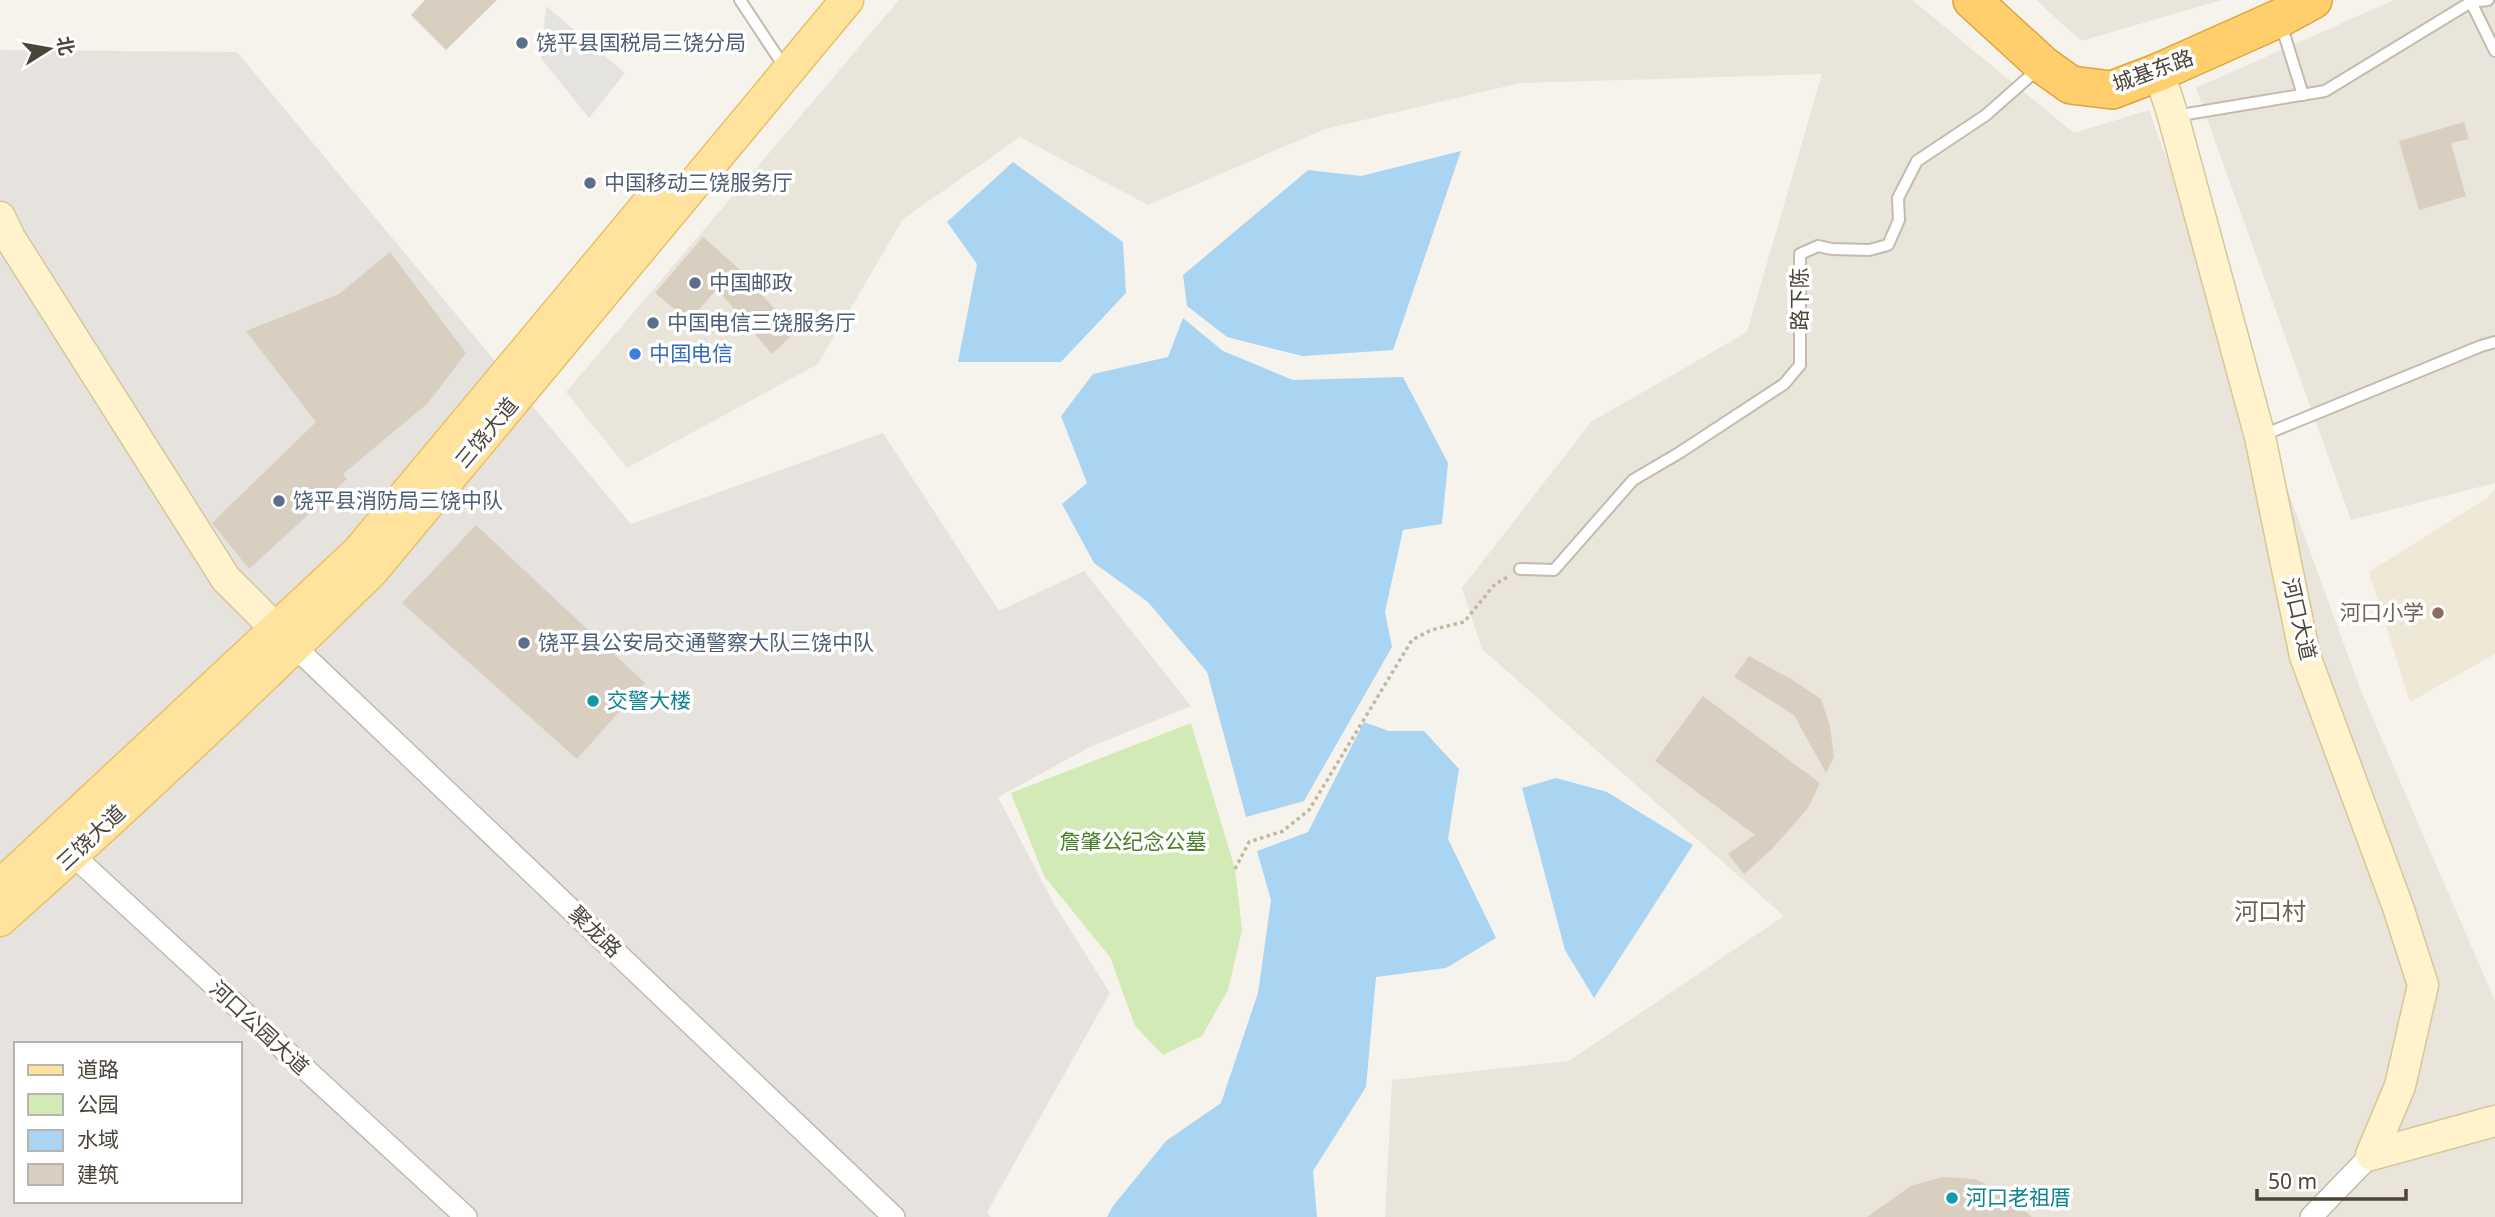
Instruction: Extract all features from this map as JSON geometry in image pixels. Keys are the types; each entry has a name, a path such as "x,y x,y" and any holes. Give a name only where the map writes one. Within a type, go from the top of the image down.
{"highway":[{"name":"城基东路","path":"1972,0 2043,65 2071,85 2112,90 2159,72 2277,9 2313,0"}],"main road":[{"name":"三饶大道","path":"781,62 818,0"},
{"name":"三饶大道","path":"0,920 64,846 285,638 372,570 781,62 846,0"},
{"name":"三饶大道","path":"0,886 64,846"}],"street":[{"name":"河口大道","path":"2159,72 2260,437 2305,656 2398,906 2423,985 2400,1086 2371,1155"},
{"path":"3,231 226,579 285,638"},
{"name":"聚龙路","path":"285,638 894,1217"},
{"name":"河口公园大道","path":"64,846 466,1217"},
{"path":"2311,1217 2371,1155 2495,1121"}],"lane":[{"path":"740,0 781,62"},
{"path":"2173,116 2325,91 2471,1 2488,0"},
{"path":"2471,1 2495,51"},
{"path":"2277,9 2303,95"},
{"name":"路下陈","path":"1520,569 1554,570 1633,480 1784,384 1800,365 1800,254 1818,246 1869,250 1888,245 1899,220 1898,198 1917,161 1986,115 2043,65"},
{"path":"2260,437 2495,342"}],"path":[{"path":"1236,869 1249,842 1283,831 1309,810 1412,639 1431,630 1464,622 1495,584 1520,569"}],"shaded area":[{"path":"899,0 1912,0 2074,133 2149,110 2361,691 2495,1001 2495,1217 1385,1217 1392,1080 1569,1061 1784,916 1482,649 1462,588 1591,422 1747,332 1822,74 1520,83 1325,129 1148,205 1020,137 903,219 818,364 627,468 566,392"},
{"path":"2036,0 2222,0 2081,41"},
{"path":"2394,0 2495,0 2495,483 2351,520 2196,88"},
{"path":"546,6 625,73 589,118 541,58"},
{"path":"0,50 237,52 631,524 883,433 999,611 1084,571 1191,706 1090,747 998,797 1054,904 1110,993 987,1212 991,1217 0,1217"},
{"name":"河口小学","path":"2495,489 2495,654 2410,702 2369,572 2487,498"}],"green space":[{"name":"詹肇公纪念公墓","path":"1191,723 1235,869 1242,930 1228,990 1202,1036 1163,1055 1135,1026 1110,957 1044,876 1011,793"}],"water":[{"path":"1461,151 1393,350 1302,356 1227,337 1187,306 1183,275 1308,170 1361,176"},
{"path":"1013,162 1123,242 1126,293 1061,362 958,362 977,264 947,222"},
{"path":"1183,318 1223,351 1293,380 1403,377 1448,463 1442,524 1403,530 1385,612 1392,647 1304,801 1246,817 1207,672 1148,602 1094,563 1062,504 1087,483 1061,416 1093,374 1168,357"},
{"path":"1364,722 1389,731 1424,731 1459,769 1448,839 1496,938 1446,968 1376,977 1366,1087 1313,1171 1317,1217 1107,1217 1166,1141 1221,1103 1258,993 1271,900 1257,851 1308,832"},
{"path":"1556,778 1607,792 1693,845 1594,998 1565,950 1522,788"}],"building":[{"path":"425,0 497,0 446,50 411,15"},
{"path":"2464,122 2469,139 2451,143 2466,196 2419,210 2399,141"},
{"path":"703,237 736,266 795,332 772,354 717,289 689,321 655,293"},
{"path":"390,252 466,353 428,403 343,474 347,479 249,569 212,523 316,422 246,331 339,294"},
{"name":"饶平县公安局交通警察大队三饶中队","path":"476,525 645,683 577,759 402,603"},
{"path":"1749,656 1821,699 1830,726 1834,757 1826,773 1794,715 1734,677"},
{"path":"1703,696 1820,783 1808,808 1772,849 1744,874 1728,854 1755,835 1655,761"},
{"name":"河口老祖厝","path":"1942,1177 1974,1179 2004,1192 2032,1217 1867,1217 1911,1186"}],"place":[{"name":"饶平县国税局三饶分局","path":"522,43"},
{"name":"中国移动三饶服务厅","path":"590,183"},
{"name":"中国邮政","path":"695,283"},
{"name":"中国电信三饶服务厅","path":"653,323"},
{"name":"中国电信","path":"635,354"},
{"name":"饶平县消防局三饶中队","path":"279,501"},
{"name":"河口小学","path":"2438,613"},
{"name":"饶平县公安局交通警察大队三饶中队","path":"524,643"},
{"name":"交警大楼","path":"593,701"},
{"name":"河口老祖厝","path":"1952,1198"}],"district":[{"name":"河口村","path":"2270,912"}]}
